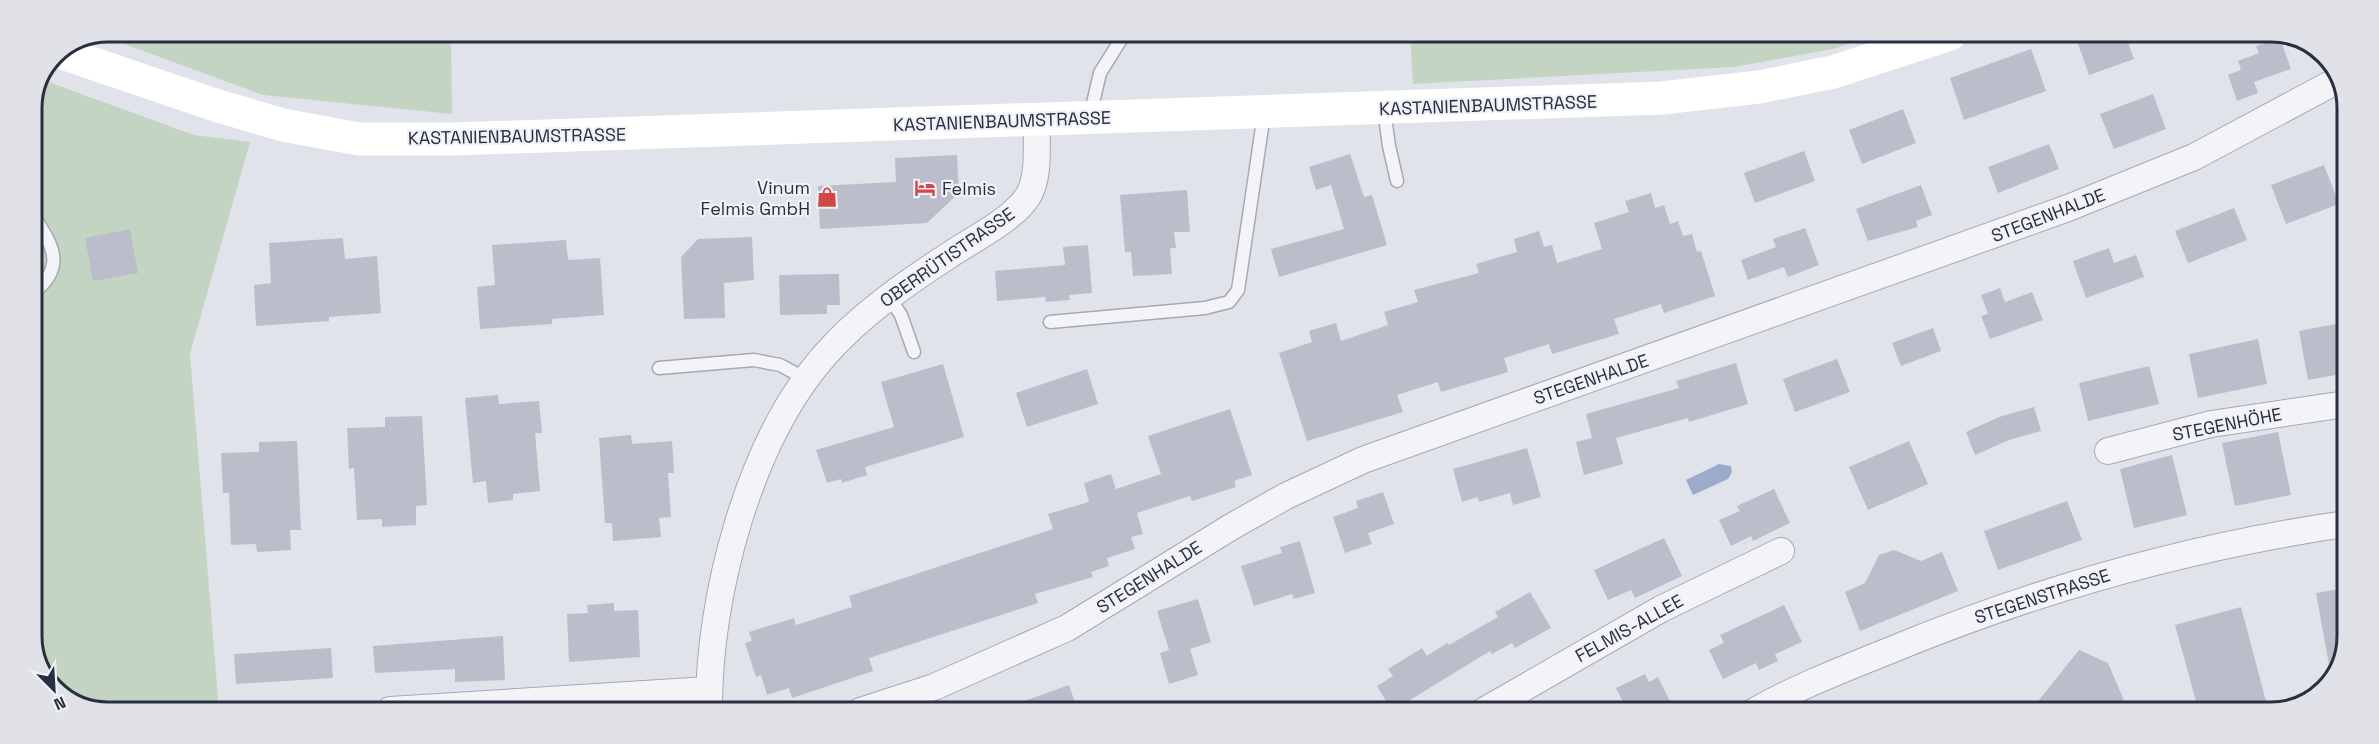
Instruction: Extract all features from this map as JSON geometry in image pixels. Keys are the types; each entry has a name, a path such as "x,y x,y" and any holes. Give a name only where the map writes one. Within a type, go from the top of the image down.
{"street":[{"name":"KASTANIENBAUMSTRASSE","path":"68,55 226,109 283,125 359,139 465,138 1037,121 1662,98 1760,87 1878,59 1927,42"},
{"name":"STEGENHALDE","path":"888,702 934,687 1067,628 1231,527 1286,496 1363,460 2068,208 2194,157 2332,83"},
{"name":"OBERRÜTISTRASSE","path":"709,700 722,590 738,518 774,432 806,379 826,354 890,297 994,226 1024,202 1034,180 1037,121"},
{"name":"STEGENHÖHE","path":"2108,451 2211,424 2337,405"},
{"name":"STEGENSTRASSE","path":"1776,702 1927,635 2048,591 2217,548 2337,526"},
{"name":"FELMIS-ALLEE","path":"1498,702 1661,609 1780,551"},
{"path":"645,702 709,700"}],"lane":[{"path":"1089,118 1100,74 1120,42"},
{"path":"1384,109 1397,181"},
{"path":"1050,322 1205,308 1229,302 1238,290 1264,113"},
{"path":"42,229 49,240 54,256 53,270 42,286"},
{"path":"890,297 901,315 914,352"},
{"path":"659,368 754,360 780,365 806,379"}],"green space":[{"path":"119,42 451,42 452,114 263,95"},
{"path":"1411,42 1854,42 1833,49 1734,67 1413,84"},
{"path":"48,82 194,135 250,142 190,354 218,702 91,700 84,697 84,660 47,660 42,640 43,95"}],"water":[{"path":"1719,464 1731,466 1732,472 1728,479 1693,495 1686,480"}],"building":[{"path":"2077,42 2128,42 2134,59 2089,75"},
{"path":"2268,42 2282,43 2291,69 2254,82 2258,93 2237,101 2228,75 2241,70 2238,61 2259,53 2256,46"},
{"path":"2031,49 2046,91 1964,120 1950,78"},
{"path":"2153,94 2166,129 2114,149 2100,114"},
{"path":"1903,109 1916,143 1862,164 1849,130"},
{"path":"2049,144 2059,169 1998,193 1988,167"},
{"path":"1804,151 1815,181 1755,203 1744,173"},
{"path":"1350,154 1364,197 1372,195 1387,245 1279,277 1271,249 1344,229 1331,185 1316,190 1309,167"},
{"path":"957,155 959,193 927,223 820,229 818,186 896,182 895,158"},
{"path":"2324,165 2337,199 2337,205 2286,224 2271,185"},
{"path":"1921,185 1932,215 1916,221 1918,227 1868,241 1856,209"},
{"path":"1187,190 1190,232 1174,232 1176,248 1170,248 1172,274 1133,276 1131,252 1125,252 1120,195"},
{"path":"1651,193 1655,208 1664,205 1670,224 1678,221 1683,236 1692,234 1697,252 1701,251 1715,296 1664,313 1661,304 1614,319 1619,334 1552,354 1549,344 1504,358 1508,372 1441,392 1438,382 1397,395 1403,412 1307,441 1279,353 1312,342 1309,331 1336,323 1341,341 1388,325 1384,312 1418,302 1414,290 1479,273 1476,264 1517,252 1514,239 1539,231 1544,247 1552,245 1557,263 1602,249 1594,223 1629,212 1625,201"},
{"path":"2234,208 2247,240 2188,263 2175,231"},
{"path":"1805,228 1819,265 1788,277 1784,267 1748,280 1741,260 1776,247 1773,239"},
{"path":"130,229 138,273 93,281 85,238"},
{"path":"752,237 754,280 724,283 725,318 684,319 681,257 698,239"},
{"path":"343,238 345,259 377,256 381,313 329,317 329,321 256,326 254,285 271,283 269,243"},
{"path":"566,240 568,260 600,258 604,315 552,319 552,324 480,329 477,287 495,285 492,245"},
{"path":"1088,245 1092,293 1069,295 1070,300 1046,302 1045,297 997,301 995,271 1065,265 1063,247"},
{"path":"2109,248 2114,263 2136,255 2144,277 2086,298 2073,261"},
{"path":"839,274 840,305 827,305 827,314 780,315 779,275"},
{"path":"2000,288 2005,302 2032,292 2043,320 1990,339 1981,316 1988,314 1981,295"},
{"path":"2337,324 2337,375 2308,380 2299,331"},
{"path":"1933,328 1941,351 1901,366 1892,343"},
{"path":"2258,339 2267,384 2198,398 2189,354"},
{"path":"1837,359 1850,392 1795,412 1783,379"},
{"path":"1736,363 1748,404 1689,422 1688,418 1616,438 1623,464 1584,475 1576,442 1592,438 1586,414 1679,388 1676,381"},
{"path":"943,364 964,437 865,467 867,475 842,483 841,479 827,483 816,450 894,427 881,382"},
{"path":"2149,366 2159,404 2088,421 2079,383"},
{"path":"1087,369 1098,404 1027,427 1016,393"},
{"path":"498,395 499,404 539,401 542,433 535,433 540,491 513,494 513,500 488,503 486,481 473,483 465,398"},
{"path":"2034,407 2041,431 2009,440 1975,455 1966,432 1999,417"},
{"path":"1230,409 1252,475 1234,481 1236,487 1192,501 1190,496 1137,513 1143,534 1131,537 1135,549 1107,558 1109,566 1091,572 1093,577 1035,594 1038,603 869,658 873,671 792,698 789,688 767,695 761,675 756,677 745,643 752,641 749,632 794,618 796,625 852,607 849,596 1053,529 1048,514 1089,502 1084,483 1111,474 1116,489 1161,474 1148,436"},
{"path":"422,416 427,505 416,506 416,525 382,527 382,519 357,520 354,468 349,469 347,428 385,427 385,417"},
{"path":"2278,432 2291,495 2235,506 2222,443"},
{"path":"631,435 632,444 672,441 674,473 668,473 671,517 659,518 661,537 613,541 612,523 605,523 599,438"},
{"path":"297,441 301,530 290,530 291,550 257,552 256,544 231,545 229,493 223,493 221,453 259,452 259,442"},
{"path":"1909,441 1928,484 1868,510 1849,467"},
{"path":"1527,448 1541,497 1513,505 1510,493 1479,502 1478,497 1462,502 1453,469"},
{"path":"2172,455 2187,515 2134,528 2120,469"},
{"path":"1774,489 1790,523 1753,541 1751,536 1731,546 1719,520 1740,511 1737,506"},
{"path":"1383,492 1394,524 1368,533 1372,544 1345,553 1333,517 1358,508 1356,501"},
{"path":"2067,501 2082,540 1998,570 1984,531"},
{"path":"1664,538 1682,576 1635,598 1631,590 1608,600 1594,570"},
{"path":"1300,541 1315,593 1294,599 1292,594 1254,606 1241,566 1282,553 1280,547"},
{"path":"1894,550 1921,561 1942,552 1958,591 1860,631 1845,592 1865,583 1879,555"},
{"path":"2337,589 2337,636 2335,653 2329,666 2316,593"},
{"path":"1530,592 1551,628 1515,648 1512,643 1492,654 1490,651 1407,702 1387,702 1377,686 1393,676 1388,669 1422,648 1427,656 1447,643 1449,645 1498,617 1495,612"},
{"path":"1198,599 1211,642 1190,649 1198,675 1169,684 1160,653 1169,650 1157,611"},
{"path":"614,603 614,611 638,610 640,657 569,662 567,614 588,613 587,605"},
{"path":"1784,605 1802,642 1775,654 1778,661 1759,670 1756,663 1723,679 1709,650 1724,643 1720,635"},
{"path":"2241,607 2266,702 2196,702 2175,625"},
{"path":"503,636 505,680 455,682 455,669 375,673 373,646"},
{"path":"331,648 333,678 236,684 234,654"},
{"path":"2079,650 2108,663 2125,702 2040,702 2039,700"},
{"path":"1645,674 1649,682 1658,677 1670,701 1623,702 1616,688"},
{"path":"1069,685 1075,702 1022,702"}],"place":[{"name":"Felmis","path":"925,188"},
{"name":"Vinum Felmis GmbH","path":"827,197"}]}
